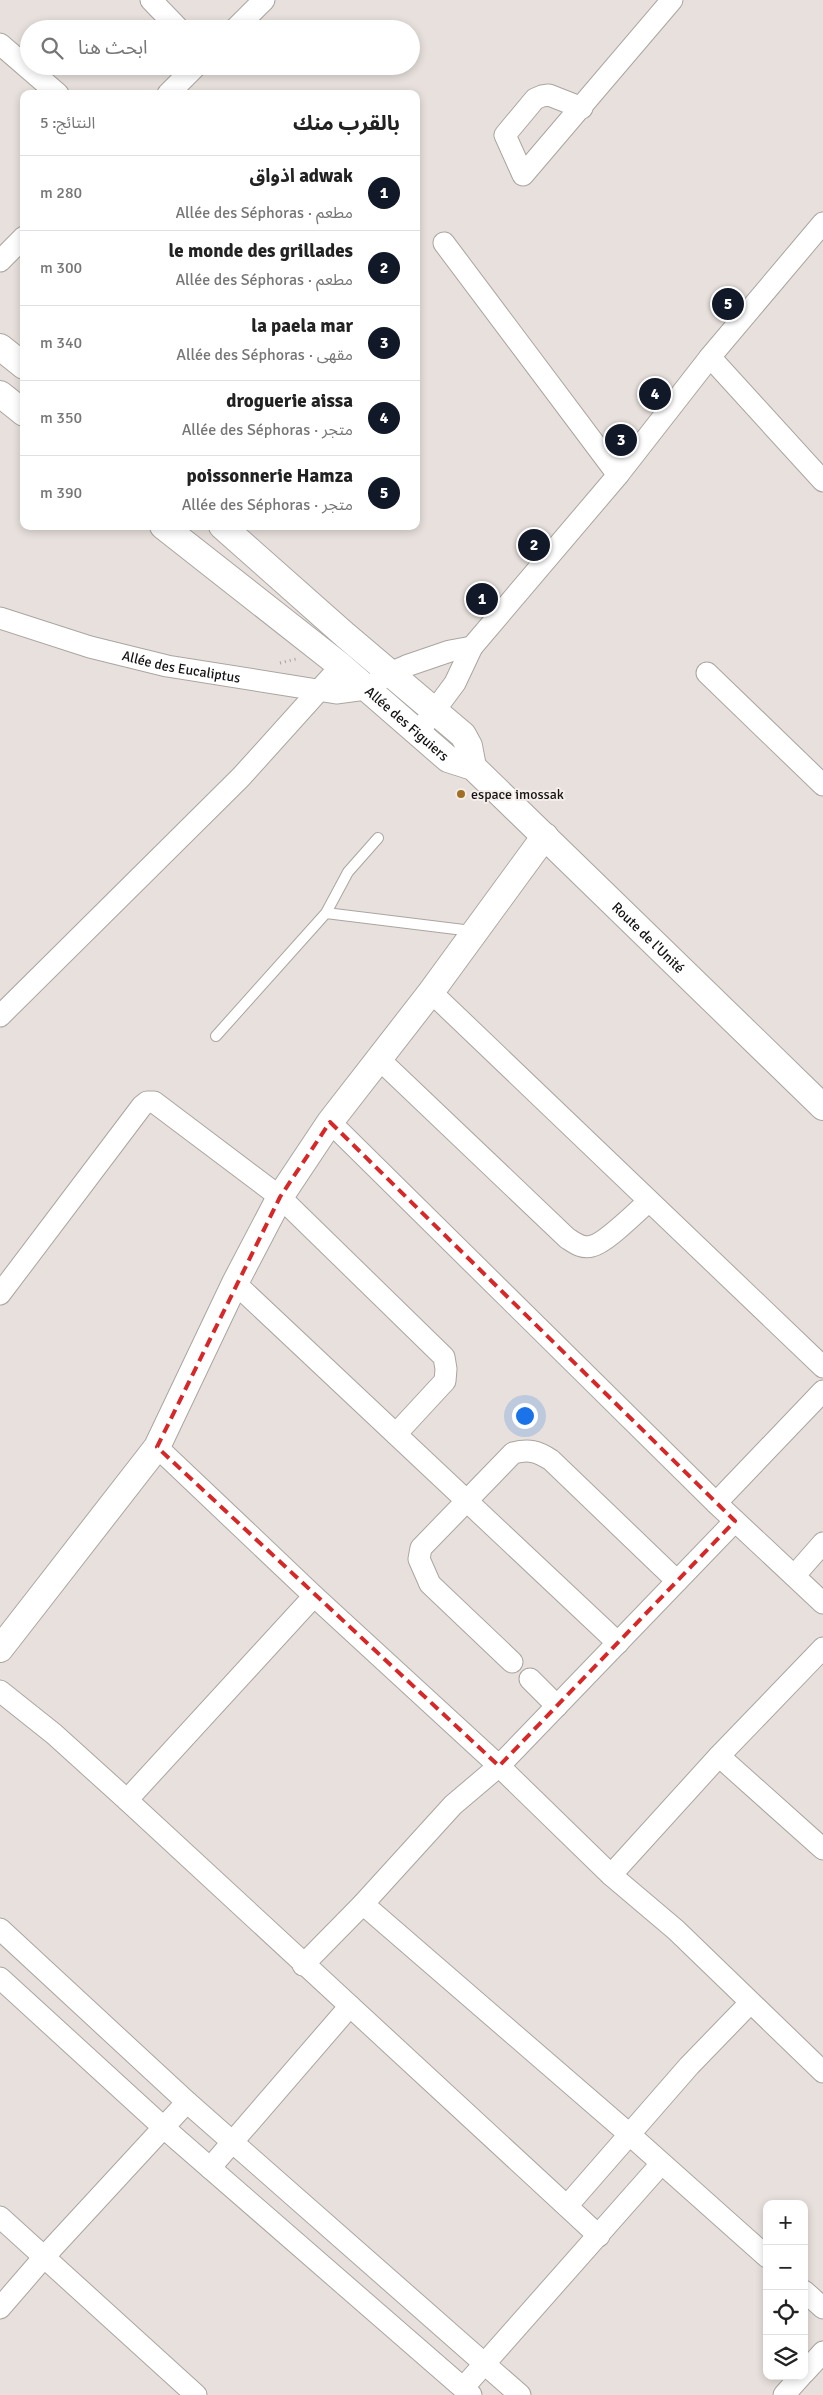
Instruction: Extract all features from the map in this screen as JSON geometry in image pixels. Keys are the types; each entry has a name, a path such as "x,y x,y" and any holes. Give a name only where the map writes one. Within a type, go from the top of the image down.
{"street":[{"path":"152,0 171,20"},
{"path":"244,20 264,0"},
{"path":"582,108 672,0"},
{"path":"0,44 20,61"},
{"path":"36,75 53,90"},
{"path":"172,90 187,75"},
{"path":"417,732 455,683 472,647 618,475 710,357 823,223"},
{"path":"0,261 20,242"},
{"path":"444,243 618,475"},
{"path":"0,347 20,363"},
{"path":"710,357 823,481"},
{"path":"0,394 20,411"},
{"name":"Allée des Figuiers","path":"168,530 341,666 448,759 473,767"},
{"name":"Allée des Figuiers","path":"227,530 467,740 473,767"},
{"name":"Allée des Eucaliptus","path":"0,618 90,648 167,666 255,679 318,692 336,693 366,688"},
{"path":"366,688 390,673 450,651 472,647"},
{"path":"0,1016 241,777 341,666"},
{"path":"707,673 823,785"},
{"name":"Route de l'Unité","path":"473,767 823,1107"},
{"path":"0,1650 157,1447 235,1283 280,1196 330,1122 431,992 546,836"},
{"path":"431,992 648,1202 823,1367"},
{"path":"379,1059 567,1238 579,1246 592,1247 601,1242 648,1202"},
{"path":"0,1294 147,1102 154,1102 280,1196 444,1357 445,1381 396,1434"},
{"path":"330,1122 716,1504 795,1575 823,1603"},
{"path":"235,1283 618,1643"},
{"path":"716,1504 823,1391"},
{"path":"157,1447 314,1596 500,1766 611,1875 676,1930 823,2072"},
{"path":"512,1662 430,1584 419,1559 421,1548 513,1453 527,1450 539,1452 551,1460 677,1581"},
{"path":"303,1965 363,1904 453,1804 500,1766 735,1521"},
{"path":"795,1575 823,1543"},
{"path":"126,1800 314,1596"},
{"path":"611,1875 719,1756 823,1648"},
{"path":"530,1679 558,1706"},
{"path":"0,1691 54,1734 599,2236"},
{"path":"719,1756 823,1849"},
{"path":"363,1904 629,2134 763,2253"},
{"path":"0,1929 187,2102 520,2395"},
{"path":"0,1978 163,2127 467,2391 484,2362 599,2236 661,2164"},
{"path":"567,2206 689,2066 750,2003"},
{"path":"210,2168 350,2006"},
{"path":"0,2308 44,2257 187,2102"},
{"path":"0,2217 196,2395"},
{"path":"808,2295 823,2308"},
{"path":"808,2368 823,2352"},
{"path":"784,2395 797,2380"}],"lane":[{"path":"216,1036 326,913 348,872 378,838"},
{"path":"326,913 476,932"}],"highlighted area":[{"path":"330,1122 735,1521 499,1766 157,1447 280,1197"}],"place":[{"name":"poissonnerie Hamza","path":"728,304"},
{"name":"droguerie aissa","path":"655,394"},
{"name":"la paela mar","path":"621,440"},
{"name":"le monde des grillades","path":"534,545"},
{"name":"adwak اذواق","path":"482,599"},
{"name":"espace imossak","path":"461,794"}]}
